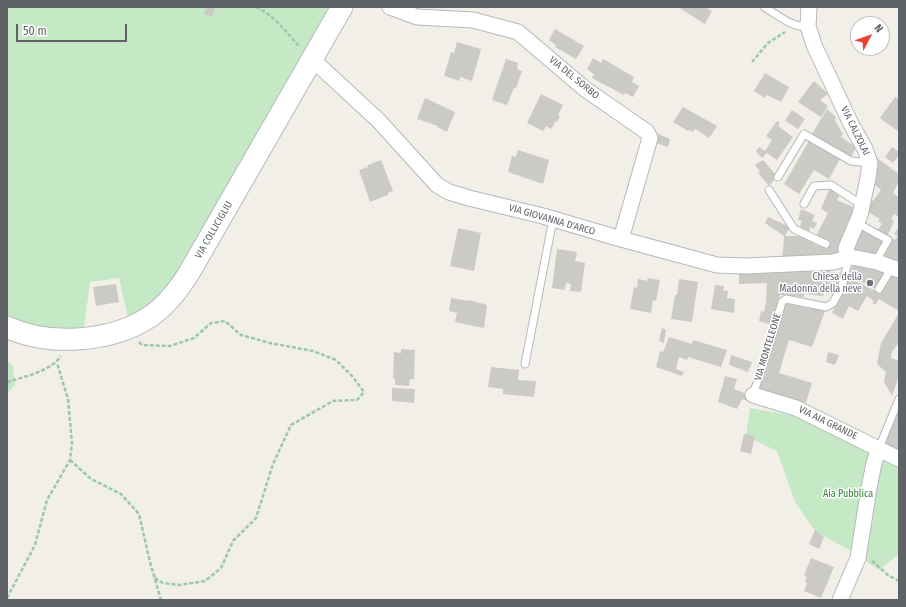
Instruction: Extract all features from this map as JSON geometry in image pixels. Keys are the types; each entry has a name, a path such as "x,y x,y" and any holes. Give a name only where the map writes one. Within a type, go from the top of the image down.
{"main road":[{"name":"VIA COLLICIGLIU","path":"7,327 41,337 74,339 108,335 126,329 152,316 170,299 180,287 342,7"}],"street":[{"name":"VIA DEL SORBO","path":"390,7 417,17 473,20 518,32 585,89 647,132 650,138 621,240"},
{"name":"VIA CALZOLAI","path":"809,7 803,26 865,150 870,163 868,178 857,223 844,255"},
{"name":"VIA GIOVANNA D'ARCO","path":"312,59 379,121 432,180 442,189 705,263 732,266 833,262 844,255 897,268"},
{"name":"VIA AIA GRANDE","path":"753,395 796,408 899,459"},
{"path":"840,600 858,558 869,488 874,463 879,448"}],"lane":[{"path":"764,7 803,26"},
{"path":"778,177 804,134 851,161 870,163"},
{"path":"804,204 814,186 832,185 862,205"},
{"path":"769,190 794,229 826,244"},
{"path":"525,364 553,219"},
{"path":"857,223 888,240 877,262"},
{"name":"VIA MONTELEONE","path":"753,395 782,302 786,299 826,307 833,303 842,286 847,266 844,255"},
{"path":"879,289 897,268"},
{"path":"879,448 899,399"}],"path":[{"path":"256,7 263,10 277,22 312,59"},
{"path":"752,62 768,43 780,34 803,26"},
{"path":"126,329 142,345 170,346 194,338 211,323 225,321 241,335 270,343 313,351 336,360 353,377 364,392 357,400 332,401 291,425 273,464 256,518 233,541 221,568 205,581 180,585 163,583 154,578"},
{"path":"7,382 31,375 57,362 74,339"},
{"path":"7,598 35,545 47,500 70,460 72,443 68,399 57,362"},
{"path":"70,460 91,480 121,494 139,514 154,578 161,600"},
{"path":"861,542 873,563 888,575 899,581"}],"green space":[{"path":"7,7 335,7 175,283 129,322 119,278 90,282 84,328 48,329 18,323 7,317"},
{"path":"7,360 13,366 15,385 7,393"},
{"name":"Aia Pubblica","path":"750,408 808,418 899,466 899,554 879,570 854,553 815,531 795,502 777,451 746,436"}],"building":[{"path":"201,7 215,7 212,17 204,14 206,9"},
{"path":"682,7 705,7 712,11 705,24 681,9"},
{"path":"555,29 584,46 576,59 555,47 556,45 549,40"},
{"path":"457,42 481,49 472,81 460,77 460,81 444,76 451,52 454,53"},
{"path":"593,58 601,63 603,59 634,77 632,82 639,86 633,97 625,93 624,95 592,78 594,74 587,69"},
{"path":"506,59 518,63 517,69 522,71 516,88 514,88 507,105 492,100"},
{"path":"765,73 789,87 781,102 767,95 765,98 754,91"},
{"path":"814,81 828,94 820,100 828,106 821,117 798,102"},
{"path":"541,94 563,105 558,115 560,116 557,122 556,121 551,129 546,126 543,131 527,123"},
{"path":"895,97 899,99 899,132 880,118"},
{"path":"425,98 455,112 447,132 437,127 438,126 417,119"},
{"path":"683,107 717,126 709,138 695,129 693,132 688,131 673,122"},
{"path":"827,109 836,117 835,121 843,134 841,137 856,147 851,157 812,134"},
{"path":"792,110 805,119 798,129 785,121"},
{"path":"777,121 780,123 778,126 793,137 777,160 767,153 762,158 756,151 759,147 765,151 772,140 766,136"},
{"path":"656,133 670,139 668,147 653,142"},
{"path":"809,141 840,159 829,179 814,170 799,194 784,184"},
{"path":"892,147 899,152 899,155 893,163 885,157"},
{"path":"518,150 549,160 543,184 508,172 512,156 516,157"},
{"path":"877,158 899,174 899,181 893,193 899,197 899,217 894,214 891,219 894,221 887,237 877,231 882,224 878,221 880,219 864,210 867,197 873,201 881,190 871,182"},
{"path":"381,160 393,191 388,193 388,195 370,202 359,170"},
{"path":"763,160 777,176 769,186 758,173 760,172 755,165"},
{"path":"830,188 841,193 837,200 858,209 840,259 782,263 784,236 765,223 768,217 790,227 785,236 800,236 807,238 816,245 825,246 816,236 828,213 821,209"},
{"path":"801,209 815,215 812,221 817,223 814,229 810,227 809,232 799,229 802,221 798,220"},
{"path":"859,226 884,241 875,259 848,250"},
{"path":"899,227 899,261 897,263 882,255 892,238 895,240 898,236 894,234"},
{"path":"458,228 481,233 474,271 450,266"},
{"path":"557,249 577,252 575,261 585,263 581,292 570,291 571,284 566,283 565,290 552,288"},
{"name":"Chiesa della Madonna della neve","path":"854,263 885,271 876,289 848,276"},
{"path":"831,268 830,272 841,273 840,286 837,294 824,293 823,296 804,294 804,297 780,295 775,319 773,318 771,325 759,321 761,311 764,312 767,283 739,284 739,271"},
{"path":"892,273 899,276 899,311 879,299 875,305 872,303 874,301 867,296 858,311 849,306 843,319 832,313 845,287 847,277 880,293"},
{"path":"648,278 660,280 656,301 653,300 651,313 630,309 634,287 637,288 638,279 647,281"},
{"path":"679,279 698,282 692,322 671,319"},
{"path":"116,284 119,302 96,306 93,287"},
{"path":"715,285 724,286 723,290 728,291 727,298 735,299 734,313 711,309"},
{"path":"451,298 469,300 487,305 484,328 455,322 457,313 449,311"},
{"path":"786,302 809,309 810,307 825,311 812,347 789,340 779,373 812,383 806,403 773,395 772,393 772,396 758,390"},
{"path":"899,313 899,342 892,352 891,358 899,361 899,376 892,396 884,382 886,372 877,364 881,343"},
{"path":"662,328 666,330 664,343 659,341"},
{"path":"669,337 692,344 693,340 727,350 721,367 688,357 687,360 679,357 676,369 684,372 682,376 656,367 660,351 663,352"},
{"path":"401,349 415,350 414,379 410,379 409,386 395,385 395,378 393,378 394,352 401,353"},
{"path":"828,352 839,355 835,365 826,362"},
{"path":"731,355 752,362 748,372 729,365"},
{"path":"491,367 519,370 518,380 536,381 534,397 503,394 503,389 488,387"},
{"path":"725,376 737,379 734,389 750,395 748,401 742,399 737,409 718,402"},
{"path":"392,388 415,389 414,403 392,401"},
{"path":"899,409 899,453 884,445"},
{"path":"744,434 755,436 751,454 740,451"},
{"path":"815,530 824,537 819,549 809,544"},
{"path":"811,558 834,567 821,598 804,591 807,583 805,582 807,577 804,575"}],"place":[{"name":"Chiesa della Madonna della neve","path":"870,283"}]}
